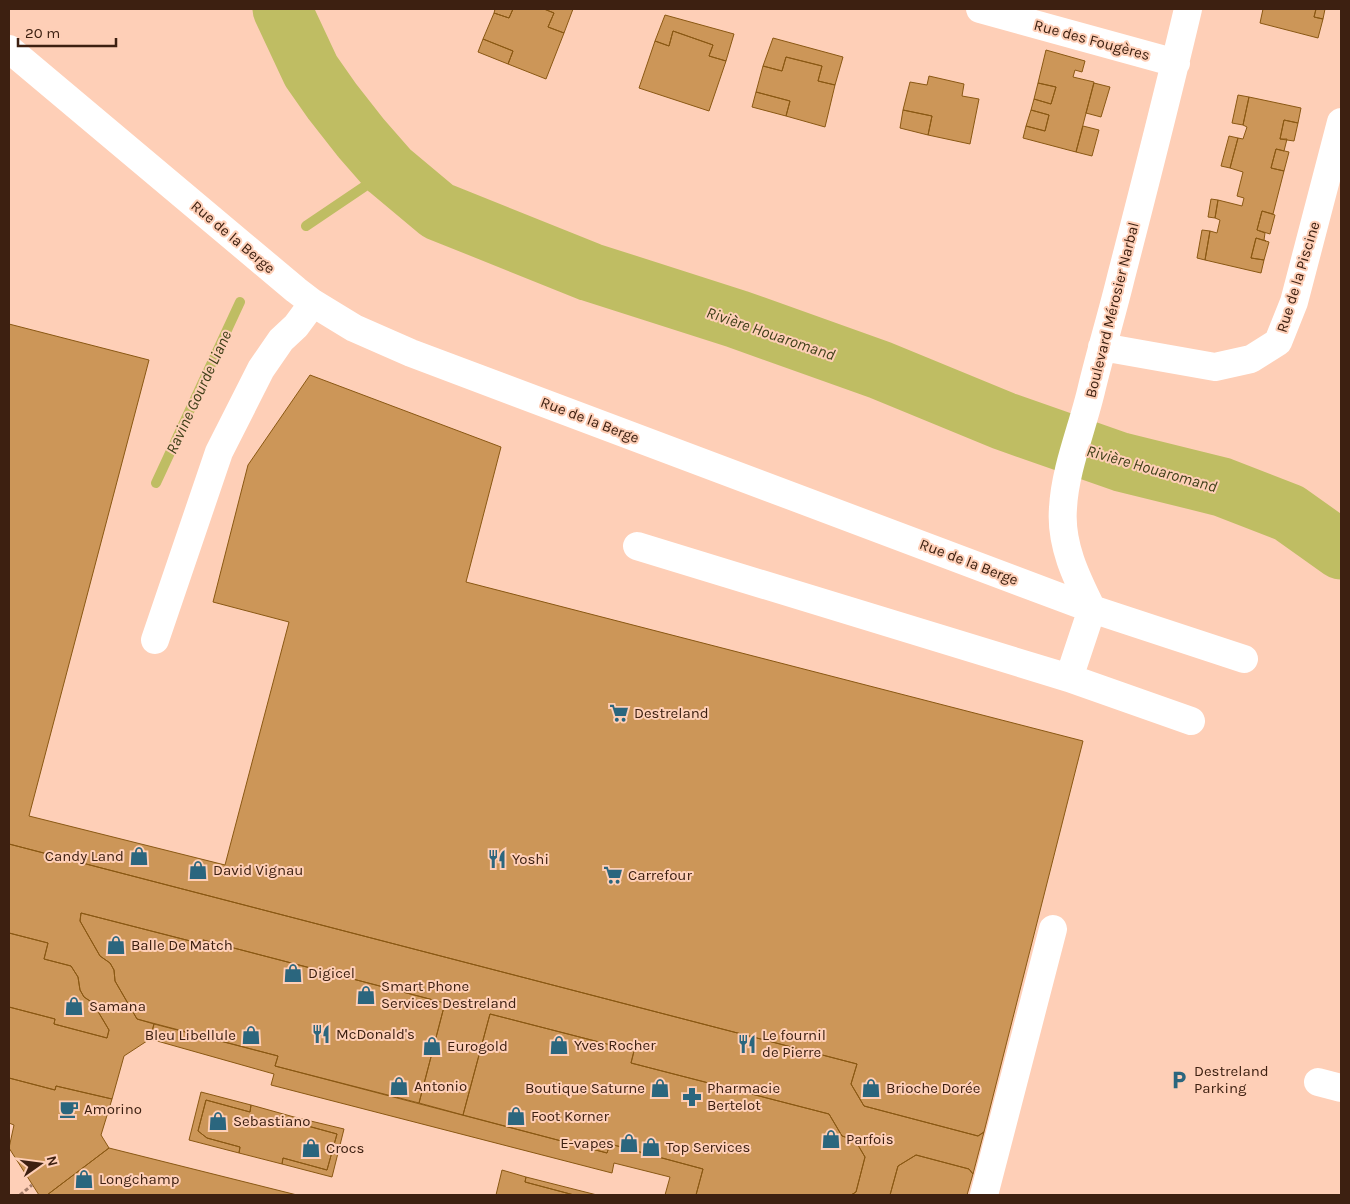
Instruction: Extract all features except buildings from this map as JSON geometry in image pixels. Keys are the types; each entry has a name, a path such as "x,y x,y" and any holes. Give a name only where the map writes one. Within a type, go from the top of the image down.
{"street":[{"name":"Rue des Fougères","path":"980,9 1176,63"},
{"name":"Boulevard Mérosier Narbal","path":"1092,609 1080,584 1065,542 1063,509 1066,482 1085,419 1176,63 1188,9"},
{"name":"Rue de la Berge","path":"9,49 314,303 354,328 410,353 1092,609 1244,659"},
{"name":"Rue de la Piscine","path":"1102,347 1215,367 1250,359 1278,342 1294,302 1341,122"},
{"path":"155,640 218,452 261,369 281,340 296,326 314,303"},
{"path":"637,546 1069,678 1191,721"},
{"path":"1069,678 1092,609"},
{"path":"984,1195 1053,928"}],"path":[{"path":"20,1195 32,1185"}],"waterway":[{"name":"Rivière Houaromand","path":"282,9 311,71 332,101 389,170 438,211 590,272 737,319 880,370 1004,421 1121,462 1222,487 1289,513 1341,550"},
{"name":"Ravine Gourde Liane","path":"306,226 389,170"},
{"name":"Ravine Gourde Liane","path":"156,483 240,302"}],"place":[{"name":"Destreland","path":"619,713"},
{"name":"Candy Land","path":"139,856"},
{"name":"Yoshi","path":"497,859"},
{"name":"David Vignau","path":"198,870"},
{"name":"Carrefour","path":"613,875"},
{"name":"Balle De Match","path":"116,945"},
{"name":"Digicel","path":"293,973"},
{"name":"Smart Phone Services Destreland","path":"366,995"},
{"name":"Samana","path":"74,1006"},
{"name":"McDonald's","path":"321,1034"},
{"name":"Bleu Libellule","path":"251,1035"},
{"name":"Le fournil de Pierre","path":"747,1044"},
{"name":"Yves Rocher","path":"559,1045"},
{"name":"Eurogold","path":"432,1046"},
{"name":"Destreland Parking","path":"1179,1080"},
{"name":"Antonio","path":"399,1086"},
{"name":"Boutique Saturne","path":"660,1088"},
{"name":"Brioche Dorée","path":"871,1088"},
{"name":"Pharmacie Bertelot","path":"692,1097"},
{"name":"Amorino","path":"69,1109"},
{"name":"Foot Korner","path":"516,1116"},
{"name":"Sebastiano","path":"218,1121"},
{"name":"Parfois","path":"831,1139"},
{"name":"E-vapes","path":"629,1143"},
{"name":"Top Services","path":"651,1147"},
{"name":"Crocs","path":"311,1148"},
{"name":"Longchamp","path":"84,1179"}]}
